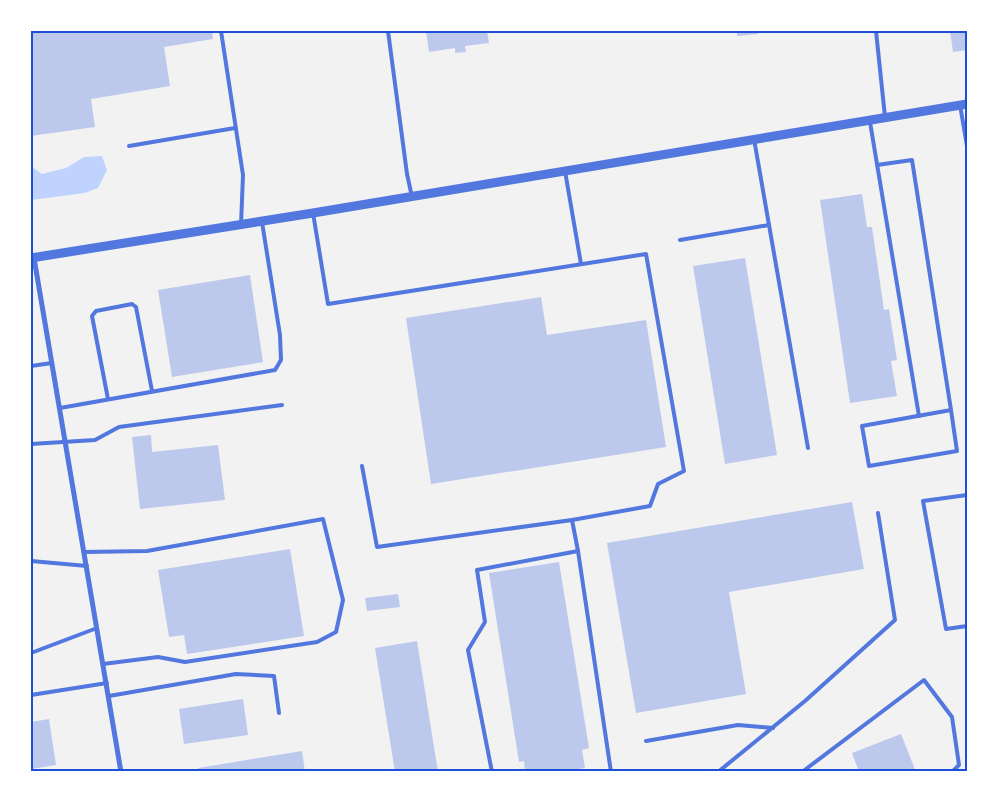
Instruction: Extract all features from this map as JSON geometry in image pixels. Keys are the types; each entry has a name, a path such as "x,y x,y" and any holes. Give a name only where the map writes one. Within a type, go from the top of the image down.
{"street":[{"path":"121,772 33,258 262,222 964,104"}],"lane":[{"path":"221,31 243,175 241,225"},
{"path":"388,31 407,174 412,197"},
{"path":"876,31 885,117"},
{"path":"964,104 967,146"},
{"path":"870,120 919,416"},
{"path":"129,146 235,128"},
{"path":"754,139 808,448"},
{"path":"877,164 912,160 951,410 957,451 869,466 862,426 951,410"},
{"path":"565,171 581,264"},
{"path":"313,213 328,304 646,254 684,471 658,484 650,506 572,520 377,547 362,466"},
{"path":"60,408 275,370 281,360 280,335 262,222"},
{"path":"680,240 769,226"},
{"path":"108,399 92,316 96,310 132,304 136,307 152,391"},
{"path":"31,366 52,363"},
{"path":"31,444 95,440 119,427 282,406"},
{"path":"967,495 923,502 946,629 967,626"},
{"path":"718,772 806,701 896,620 878,513"},
{"path":"84,552 147,551 323,519 343,600 336,632 317,642 185,662 158,657 103,664"},
{"path":"572,520 611,772"},
{"path":"492,772 468,650 485,622 477,570 578,551"},
{"path":"31,560 87,566"},
{"path":"31,653 97,628"},
{"path":"109,696 236,674 274,676 279,713"},
{"path":"802,772 924,680 952,717 959,765 952,772"},
{"path":"31,695 106,683"},
{"path":"646,741 738,725 773,728"}],"water":[{"path":"102,156 107,170 98,188 85,193 31,200 31,166 42,174 66,168 84,157"}],"building":[{"path":"31,31 212,31 213,39 164,47 170,86 91,99 95,127 31,136"},
{"path":"426,31 487,31 489,43 465,46 466,52 455,53 455,48 429,52"},
{"path":"737,31 758,31 758,34 737,36"},
{"path":"950,31 967,31 967,50 953,52"},
{"path":"862,194 867,227 872,227 884,310 889,309 897,360 891,361 897,396 850,403 820,200"},
{"path":"745,258 777,455 725,464 693,266"},
{"path":"250,275 263,362 172,377 158,290"},
{"path":"541,297 547,335 646,320 666,447 431,484 406,318"},
{"path":"151,435 152,452 218,445 225,500 140,509 132,437"},
{"path":"852,502 864,569 729,592 746,694 636,713 607,543"},
{"path":"290,549 304,636 187,654 184,635 169,637 158,570"},
{"path":"559,562 589,748 582,750 585,768 560,772 525,772 524,761 519,762 489,573"},
{"path":"398,594 400,607 367,611 365,598"},
{"path":"417,641 438,772 395,772 375,648"},
{"path":"243,699 248,735 184,744 179,709"},
{"path":"49,719 56,765 31,769 31,722"},
{"path":"901,734 916,772 851,772 858,769 852,753"},
{"path":"302,751 305,772 199,772 198,768"}]}
